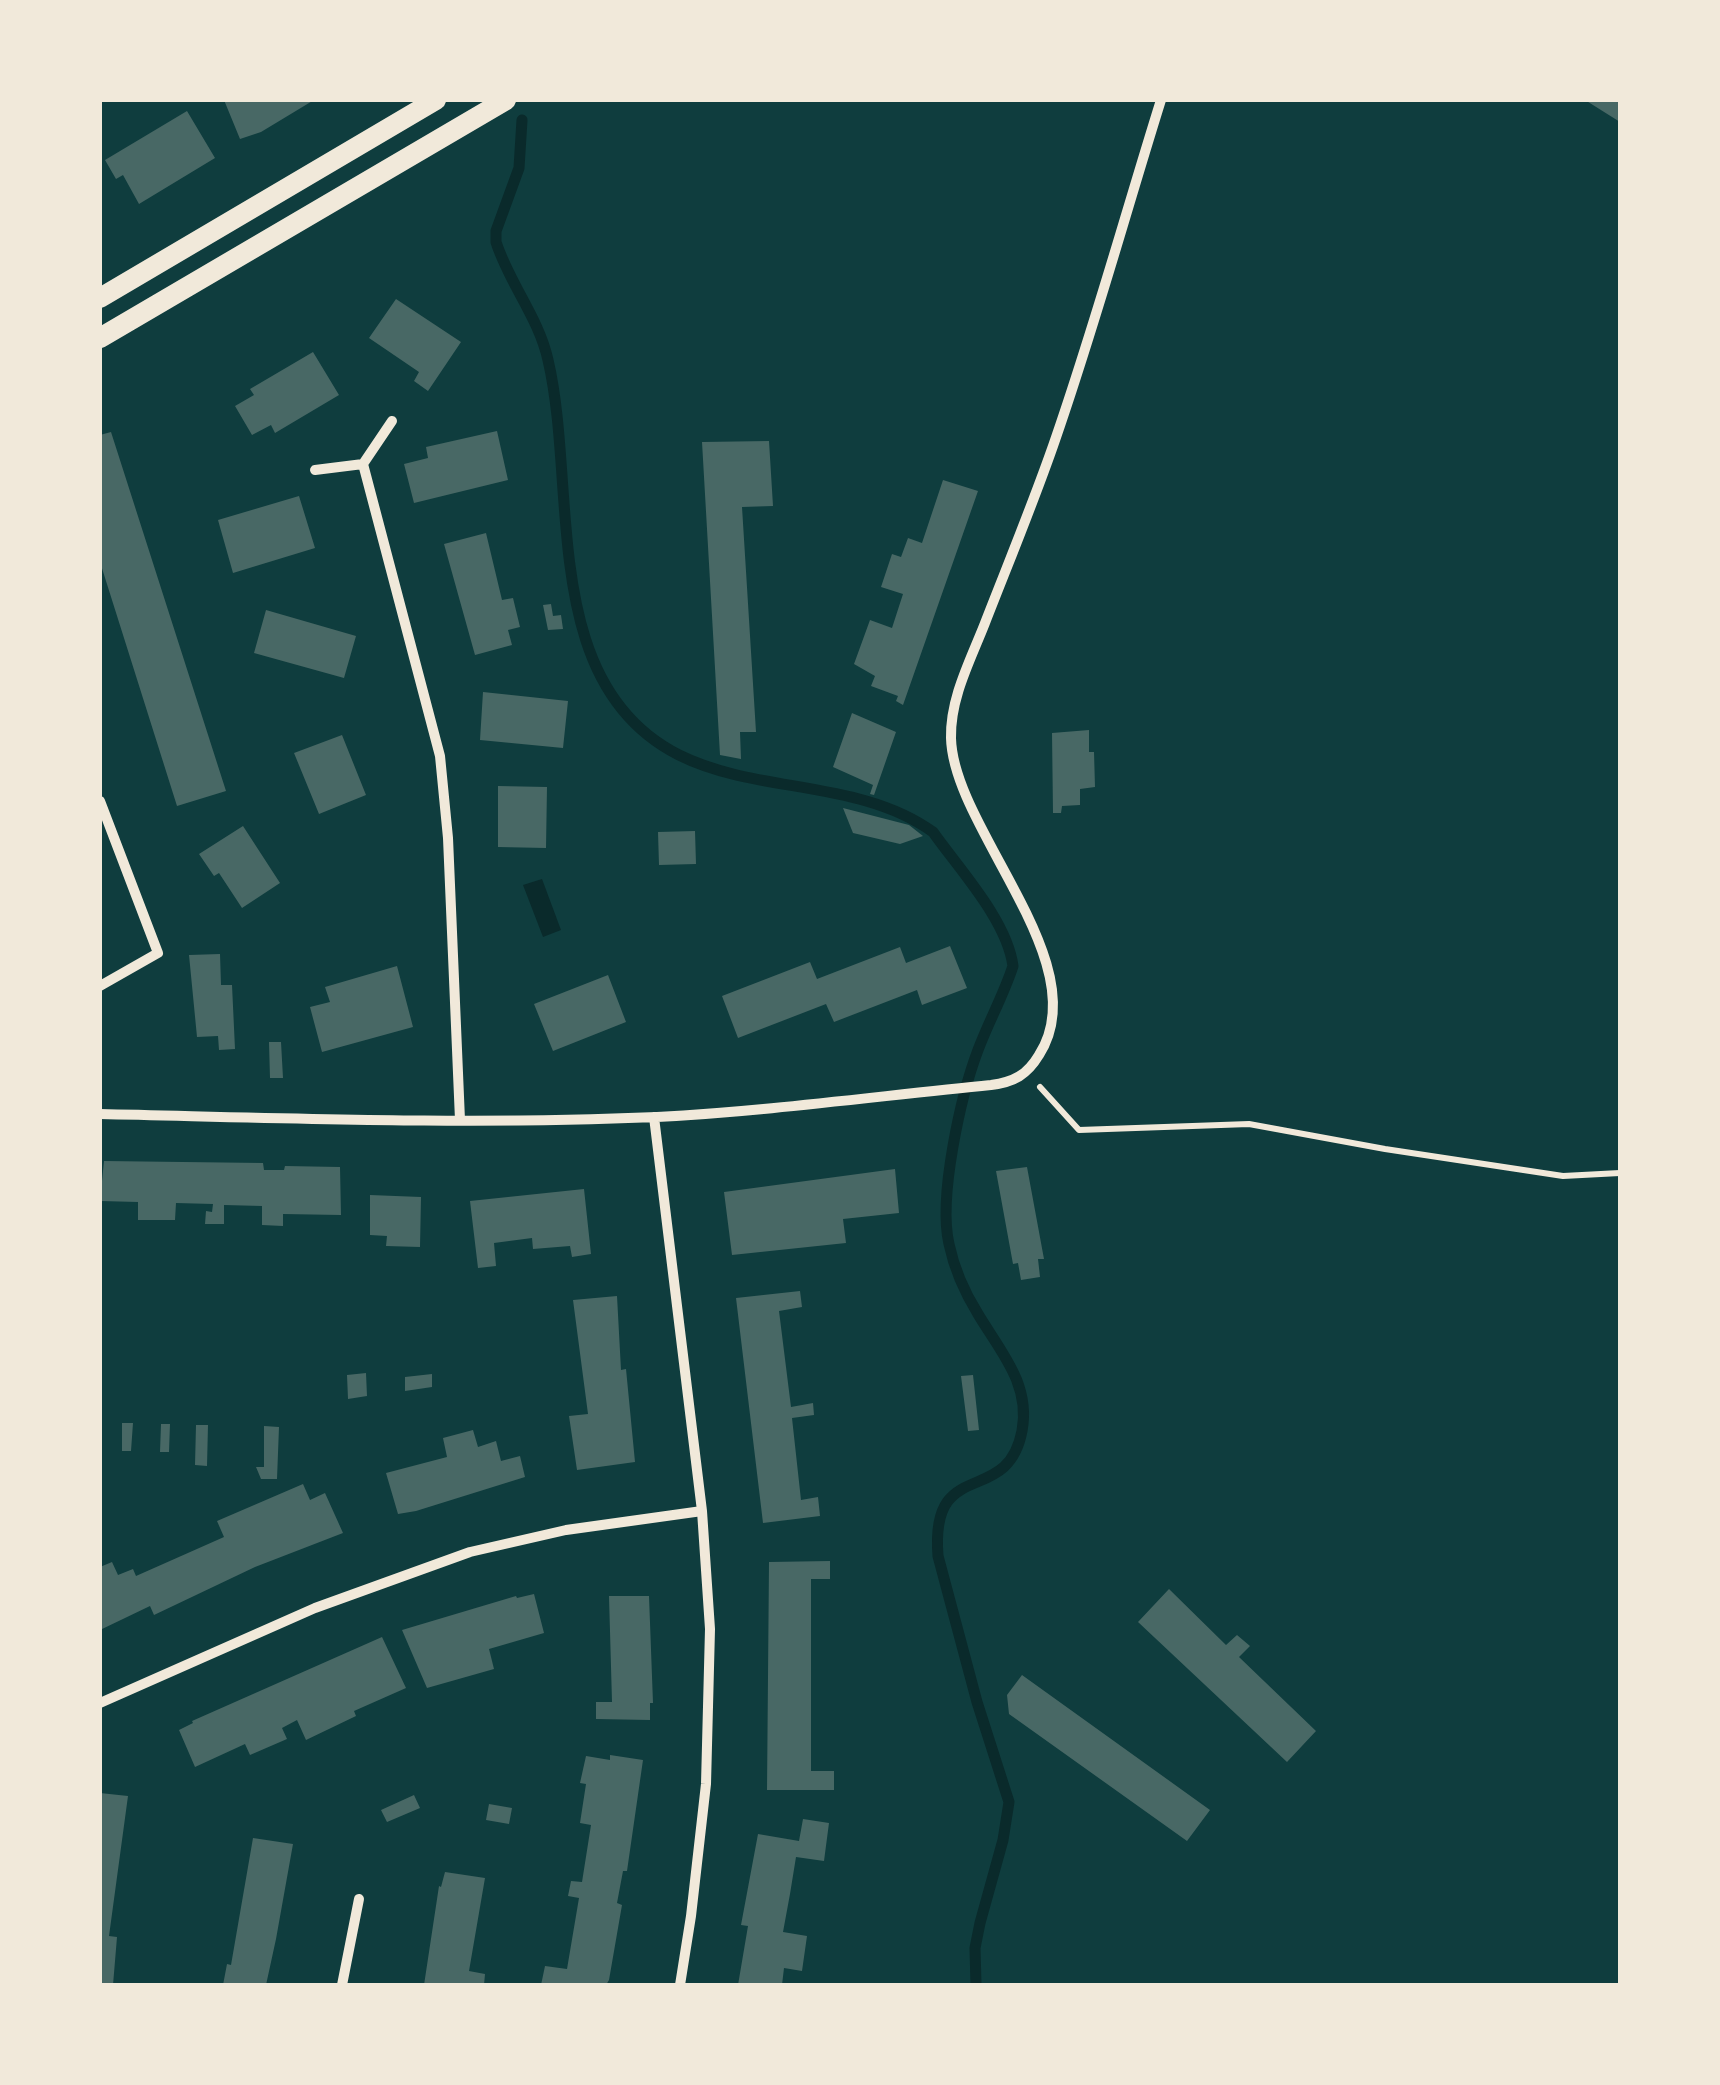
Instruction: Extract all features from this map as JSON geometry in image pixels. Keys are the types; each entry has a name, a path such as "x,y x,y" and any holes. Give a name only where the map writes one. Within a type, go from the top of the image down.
{"main road":[{"path":"100,298 436,100"},
{"path":"100,338 506,100"}],"street":[{"path":"100,1114 460,1120 654,1117 786,1108 991,1085 1016,1080 1027,1072 1043,1050 1051,1018 1040,941 958,774 951,736 966,672 1054,444 1161,100"},
{"path":"392,421 364,464 440,756 448,838 460,1120"},
{"path":"315,470 364,464"},
{"path":"100,801 158,953 100,986"},
{"path":"654,1117 702,1511 710,1630 709,1731 691,1916 680,1985"},
{"path":"100,1703 315,1608 470,1552 566,1530 702,1511"},
{"path":"342,1985 359,1899"}],"path":[{"path":"1027,1072 1079,1130 1248,1124 1563,1176 1620,1174"}],"water":[{"path":"542,879 561,930 543,937 523,885"}],"building":[{"path":"224,100 314,100 261,132 240,139"},
{"path":"1585,100 1620,100 1620,122"},
{"path":"187,111 215,158 139,204 123,175 116,179 105,160"},
{"path":"396,299 461,342 428,391 414,381 419,372 369,338"},
{"path":"313,352 339,395 275,433 271,425 252,435 235,406 254,395 250,389"},
{"path":"497,431 508,480 414,503 404,464 428,458 426,447"},
{"path":"111,432 226,791 177,806 100,562 100,435"},
{"path":"769,441 773,506 742,507 756,732 740,732 741,759 720,755 702,442"},
{"path":"943,480 978,491 903,705 896,701 898,696 871,686 875,676 854,664 870,620 892,628 903,594 881,587 892,554 901,557 908,538 922,543"},
{"path":"299,496 315,548 233,573 218,520"},
{"path":"486,533 502,600 513,598 520,627 508,630 512,645 475,655 444,544"},
{"path":"551,604 553,616 561,615 563,629 548,630 543,605"},
{"path":"266,610 356,636 344,678 254,653"},
{"path":"483,692 568,701 563,748 480,740"},
{"path":"852,713 896,732 874,795 870,794 873,785 833,767"},
{"path":"1089,730 1095,787 1080,789 1080,805 1062,806 1061,813 1053,813 1052,733"},
{"path":"342,735 366,795 319,814 294,753"},
{"path":"498,786 547,787 546,848 498,847"},
{"path":"843,808 909,825 923,836 900,844 853,833"},
{"path":"243,826 280,883 242,908 219,873 214,876 199,854"},
{"path":"695,831 696,864 659,865 658,832"},
{"path":"950,946 967,988 922,1005 917,990 834,1022 826,1004 738,1038 722,996 810,962 817,979 900,947 906,963"},
{"path":"220,954 221,985 232,985 235,1049 219,1050 218,1036 197,1037 189,955"},
{"path":"397,966 413,1027 322,1052 310,1007 330,1002 325,987"},
{"path":"608,975 626,1022 553,1051 534,1004"},
{"path":"269,1042 281,1042 283,1078 270,1078"},
{"path":"104,1161 263,1163 264,1170 284,1170 285,1166 340,1167 341,1215 283,1214 283,1226 262,1225 262,1206 224,1205 224,1224 205,1224 206,1211 212,1212 213,1204 176,1203 175,1220 138,1220 138,1202 100,1201"},
{"path":"1027,1167 1044,1259 1038,1259 1040,1277 1021,1280 1018,1263 1013,1264 996,1171"},
{"path":"895,1169 899,1213 843,1219 846,1243 732,1255 724,1192"},
{"path":"584,1189 591,1254 572,1257 570,1246 533,1249 532,1238 494,1243 496,1266 478,1268 470,1201"},
{"path":"370,1195 421,1197 420,1247 386,1246 387,1236 370,1235"},
{"path":"800,1291 802,1307 779,1311 791,1407 813,1403 814,1415 792,1418 801,1500 818,1497 820,1516 763,1523 736,1298"},
{"path":"617,1296 621,1370 626,1369 635,1462 577,1470 569,1416 588,1414 573,1300"},
{"path":"366,1373 367,1396 348,1399 347,1375"},
{"path":"432,1374 432,1387 405,1391 405,1377"},
{"path":"973,1375 979,1430 968,1431 961,1376"},
{"path":"122,1423 133,1423 131,1451 122,1451"},
{"path":"161,1424 170,1424 169,1452 160,1452"},
{"path":"196,1425 208,1425 207,1466 195,1465"},
{"path":"264,1426 279,1427 277,1479 261,1479 256,1467 264,1467"},
{"path":"473,1430 478,1447 496,1441 501,1461 520,1456 525,1477 398,1514 386,1473 447,1457 443,1438"},
{"path":"303,1484 310,1500 325,1493 343,1533 255,1567 154,1615 150,1606 100,1630 100,1567 112,1562 118,1575 133,1569 136,1576 224,1537 217,1521"},
{"path":"830,1561 830,1579 811,1579 811,1771 834,1771 834,1790 767,1790 769,1562"},
{"path":"1169,1589 1226,1645 1237,1635 1250,1646 1239,1657 1316,1731 1287,1762 1138,1622"},
{"path":"534,1594 544,1633 489,1649 494,1669 427,1688 402,1630"},
{"path":"609,1596 649,1596 653,1703 650,1720 596,1719 596,1702 612,1702"},
{"path":"382,1637 406,1688 354,1711 356,1716 306,1740 297,1720 282,1728 287,1739 250,1755 245,1744 195,1767 179,1730"},
{"path":"1022,1675 1210,1810 1187,1841 1009,1714 1007,1695"},
{"path":"610,1755 643,1760 627,1871 623,1871 617,1903 622,1905 609,1980 606,1985 541,1985 545,1966 567,1969 579,1898 568,1896 571,1881 582,1882 591,1825 580,1823 586,1784 580,1783 586,1756 610,1760"},
{"path":"100,1793 128,1796 109,1936 117,1937 113,1985 100,1983"},
{"path":"414,1795 420,1808 387,1822 381,1810"},
{"path":"489,1804 512,1808 509,1824 486,1820"},
{"path":"803,1819 829,1823 824,1861 796,1857 783,1932 807,1936 802,1971 784,1968 782,1985 738,1985 748,1926 741,1925 758,1834 799,1841"},
{"path":"253,1838 293,1844 276,1939 266,1985 223,1985 227,1964 231,1965"},
{"path":"445,1872 485,1878 469,1971 485,1974 484,1985 424,1985 439,1886"}],"waterway":[{"path":"522,120 519,168 496,231 496,242 548,360 572,579 583,633 603,681 634,723 679,755 741,776 873,803 933,832 981,896 1009,949 1013,966 978,1050 965,1093 946,1200 949,1244 957,1271 973,1306 1012,1369 1024,1414 1014,1455 1001,1469 957,1492 946,1504 939,1525 938,1556 977,1702 1009,1802 975,1948 976,1985"}]}
